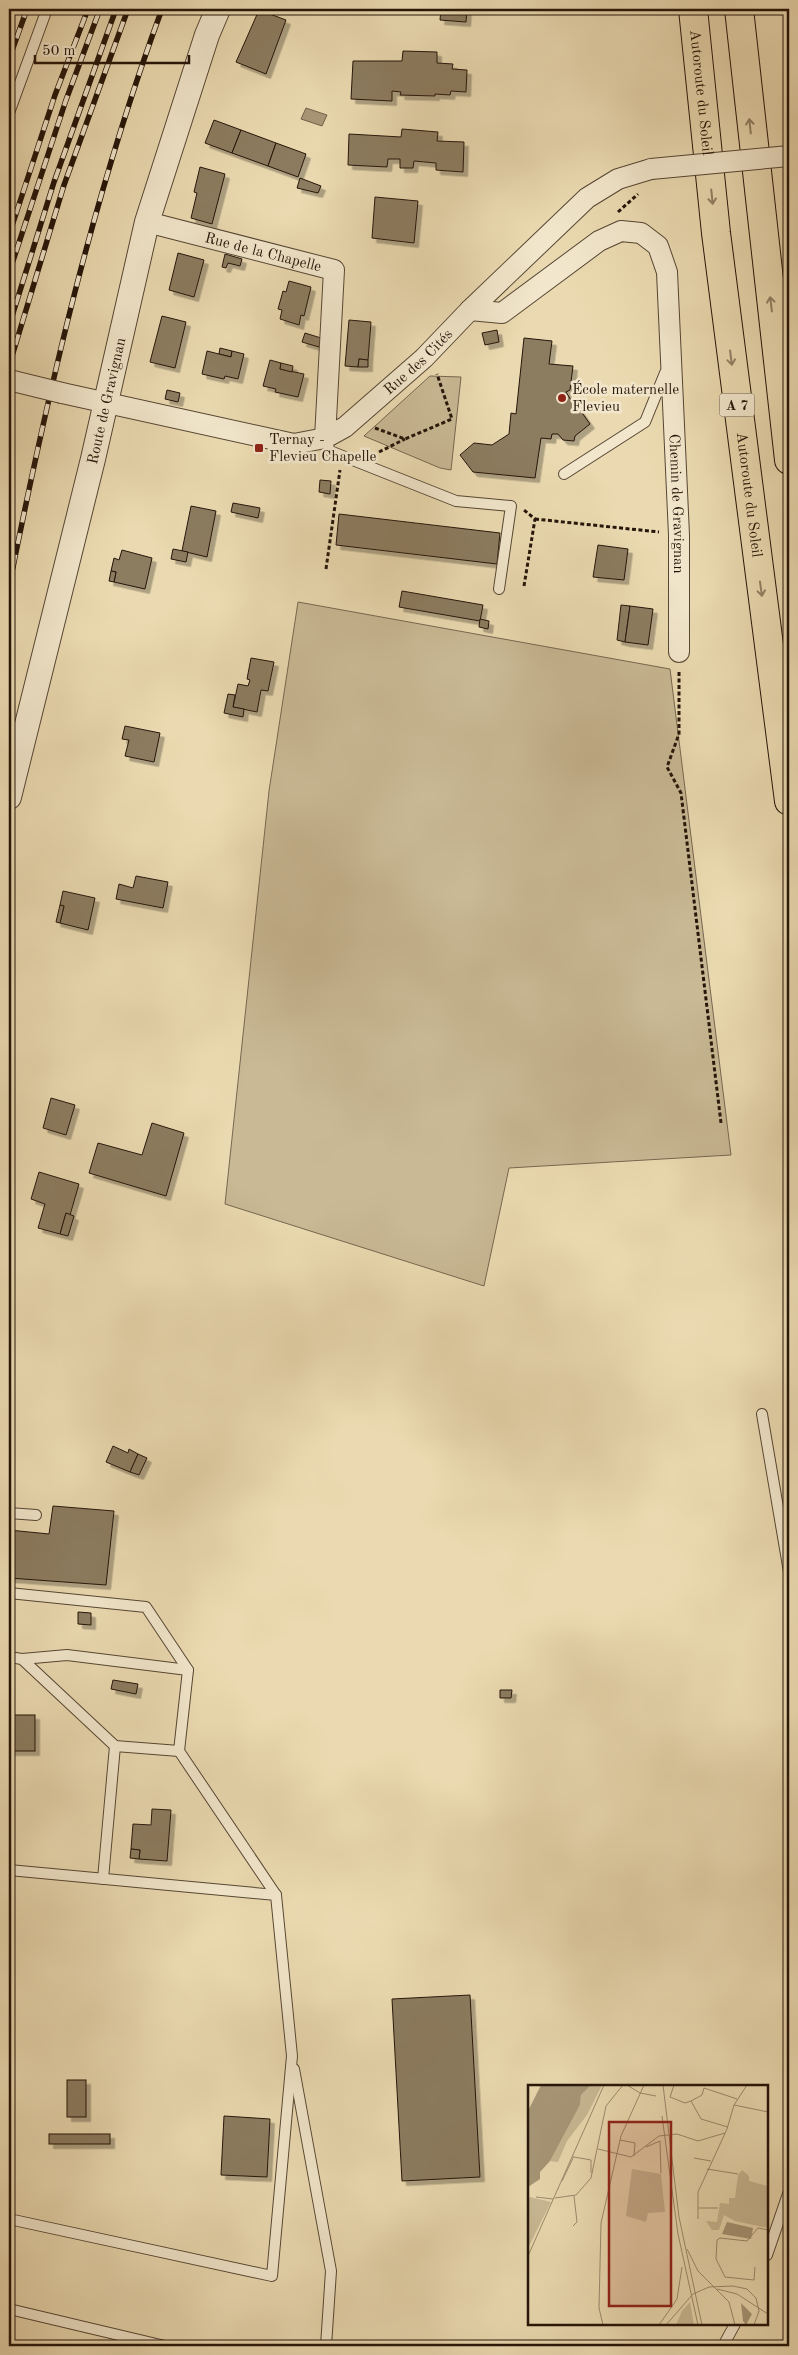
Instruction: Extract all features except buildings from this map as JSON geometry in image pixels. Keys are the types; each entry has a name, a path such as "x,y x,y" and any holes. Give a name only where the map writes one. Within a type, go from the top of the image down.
{"highway":[{"name":"Autoroute du Soleil","path":"693,9 717,242 789,801"},
{"path":"739,9 789,460"}],"street":[{"name":"Route de Gravignan","path":"9,797 92,459 147,222 198,62 218,9"},
{"name":"Rue des Cités","path":"9,380 62,394 294,444 325,438 345,427 424,358 470,310 587,198 618,179 651,169 789,156"},
{"name":"Rue de la Chapelle","path":"147,222 334,270 325,438"},
{"name":"Chemin de Gravignan","path":"470,310 502,313 599,241 621,231 641,233 658,246 667,272 679,534 679,652"}],"lane":[{"path":"9,113 47,9"},
{"path":"564,474 645,422 665,373 671,366"},
{"path":"325,438 330,451 456,501 511,506 499,589"},
{"path":"762,1414 789,1572"},
{"path":"9,1513 36,1515"},
{"path":"9,1594 146,1607 188,1670 178,1751 276,1895 292,2056 331,2270 326,2346"},
{"path":"9,1657 22,1659 66,1655 188,1670"},
{"path":"22,1659 115,1746 178,1751"},
{"path":"103,1879 115,1746"},
{"path":"9,1870 276,1895"},
{"path":"9,2219 272,2276 292,2056"},
{"path":"768,2252 789,2191"},
{"path":"9,2309 165,2346"},
{"path":"723,2346 734,2325"}],"path":[{"path":"373,450 381,453 404,439 452,420 436,371 424,358"},
{"path":"361,413 371,426 404,439"},
{"path":"326,570 342,455"},
{"path":"511,506 525,510 535,519 679,534"},
{"path":"524,586 535,519"},
{"path":"679,652 679,734 667,767 682,793 721,1123"}],"shaded area":[{"path":"306,108 327,115 322,126 301,119"},
{"path":"430,376 461,377 451,470 440,468 364,436"},
{"path":"298,602 670,669 731,1155 509,1168 484,1286 225,1204 269,791"}],"railway":[{"path":"9,59 27,9"},
{"path":"9,235 55,95 88,9"},
{"path":"9,273 66,100 100,9"},
{"path":"9,326 54,182 116,9"},
{"path":"9,366 64,185 128,9"},
{"path":"9,587 56,367 74,295 114,151 162,9"}],"place":[{"name":"École maternelle Flevieu","path":"562,398"},
{"name":"Ternay - Flevieu Chapelle","path":"259,448"}]}
